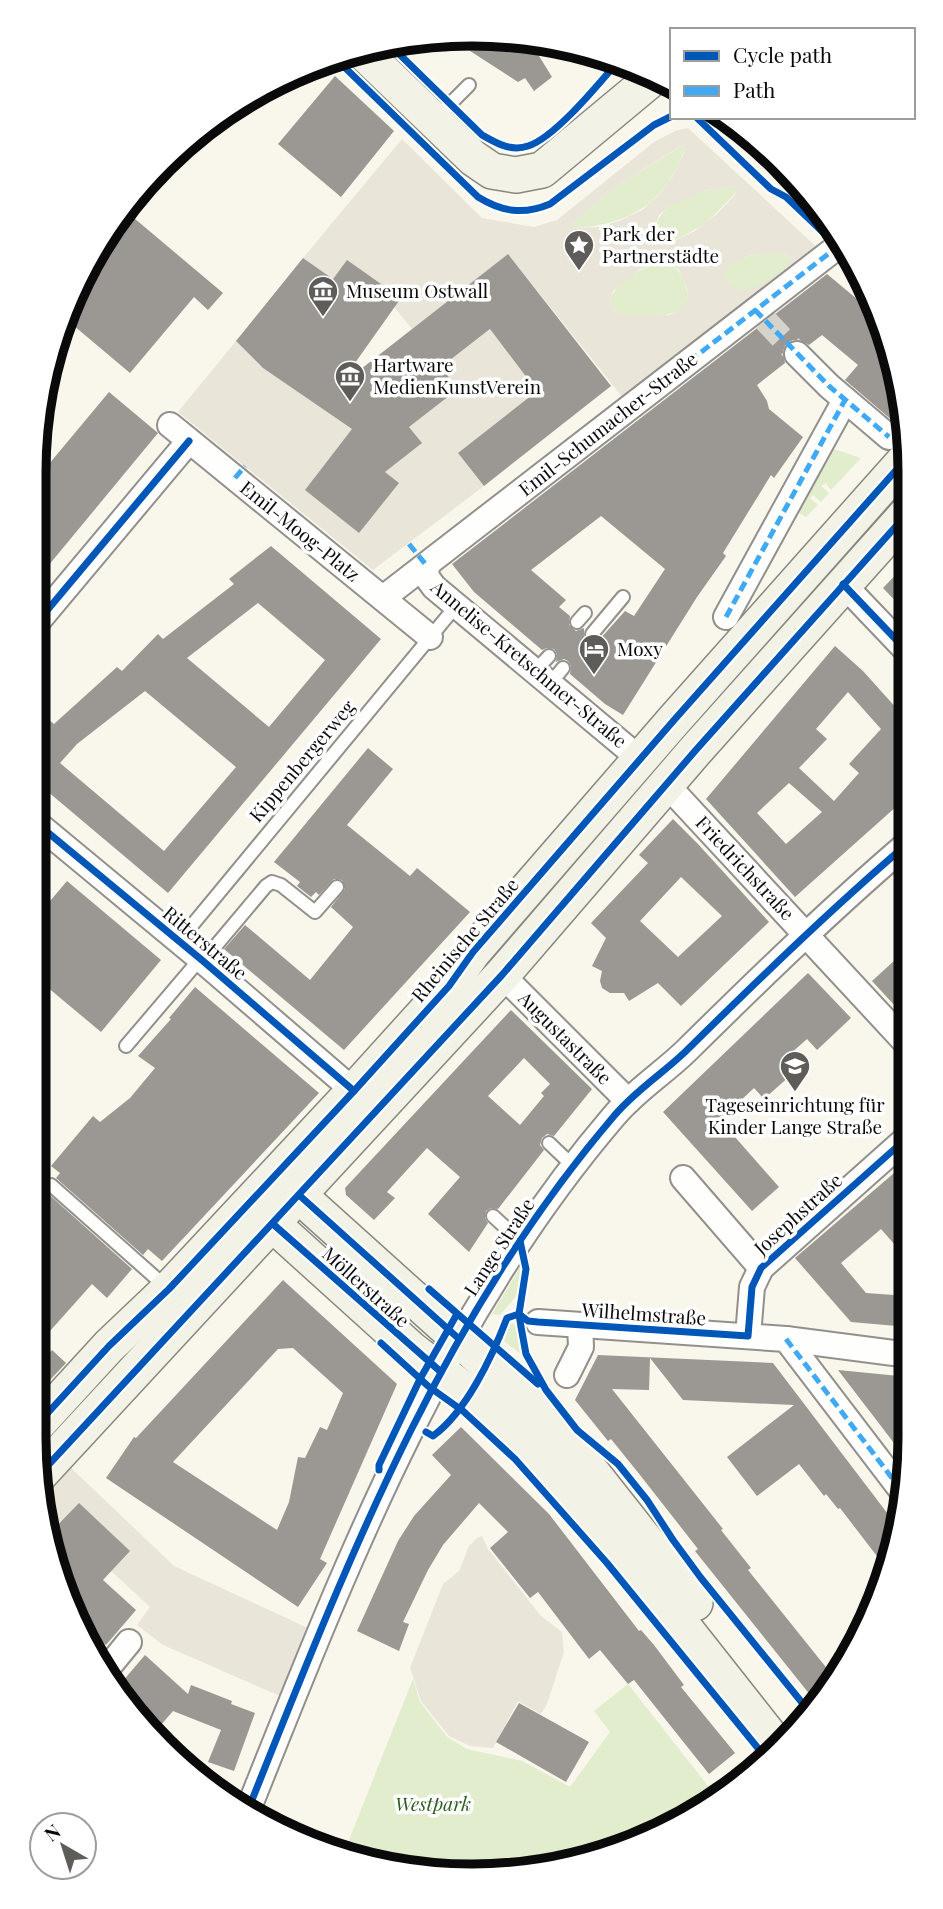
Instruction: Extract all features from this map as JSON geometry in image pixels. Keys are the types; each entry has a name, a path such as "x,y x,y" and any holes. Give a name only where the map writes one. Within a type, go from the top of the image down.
{"main road":[{"path":"369,58 473,158 492,171 516,175 542,170 647,83"},
{"name":"Rheinische Straße","path":"287,1184 354,1091 449,985 473,952 640,759 897,448"},
{"name":"Rheinische Straße","path":"46,1467 287,1184 502,975 666,784 898,524"},
{"path":"640,759 666,784"},
{"name":"Möllerstraße","path":"287,1184 522,1396 590,1470 788,1722"},
{"name":"Rheinische Straße","path":"45,1416 109,1346 169,1289 261,1213"},
{"name":"Möllerstraße","path":"261,1213 441,1372 489,1409 546,1462 638,1569 772,1739"}],"street":[{"name":"Emil-Schumacher-Straße","path":"383,598 629,407 760,315 832,251"},
{"name":"Rheinische Straße","path":"797,354 845,400 868,413 897,448"},
{"path":"726,617 845,400"},
{"name":"Emil-Moog-Platz","path":"170,425 430,637"},
{"path":"45,613 189,441"},
{"name":"Annelise-Kretschmer-Straße","path":"427,566 426,576 456,606 550,670 640,759"},
{"path":"843,584 898,642"},
{"name":"Friedrichstraße","path":"666,784 898,1034"},
{"name":"Ritterstraße","path":"45,830 354,1091"},
{"name":"Lange Straße","path":"251,1802 388,1474 458,1338 520,1241 573,1166 628,1101 677,1060 807,935 898,859"},
{"name":"Augustastraße","path":"502,975 628,1101"},
{"name":"Josephstraße","path":"748,1336 752,1287 761,1268 898,1146"},
{"path":"683,1178 761,1268"},
{"name":"Wilhelmstraße","path":"538,1322 786,1339 898,1354"},
{"name":"Wilhelmstraße","path":"567,1375 581,1347 580,1325"},
{"path":"786,1339 895,1482"},
{"path":"111,1664 129,1642"}],"lane":[{"path":"433,121 469,85"},
{"path":"592,635 623,597"},
{"name":"Kippenbergerweg","path":"178,940 456,606"},
{"path":"126,1046 266,886 272,882 281,885 315,912 337,887"},
{"path":"549,1143 573,1166"},
{"path":"51,1185 169,1289"},
{"path":"493,1216 520,1241"}],"green space":[{"path":"683,145 685,147 678,166 668,183 643,207 611,222 572,228 572,224 615,187"},
{"path":"731,186 736,193 705,224 674,241 661,236 656,224 669,207 699,192"},
{"path":"763,253 784,253 791,257 783,270 762,285 737,290 725,282 723,275 730,265"},
{"path":"661,262 674,267 682,276 688,301 684,306 676,312 651,317 626,317 617,312 610,302 623,281"},
{"path":"834,449 861,458 831,490 826,483 821,486 829,493 821,502 813,495 810,498 818,505 806,517 795,511"},
{"path":"521,1266 524,1268 518,1294 500,1315 492,1314"},
{"path":"512,1323 516,1326 521,1354 504,1341"},
{"name":"Westpark","path":"413,1679 420,1702 447,1737 467,1749 522,1761 570,1787 610,1732 594,1711 628,1684 708,1786 714,1782 717,1786 660,1820 635,1831 582,1849 527,1860 444,1863 388,1855 347,1845"}],"shaded area":[{"name":"Park der Partnerstädte","path":"688,128 836,265 639,418 508,254 412,329 394,307 401,297 347,261 333,279 303,258 402,139 482,218 534,227 557,220 654,142 675,131","holes":["682,145 685,147 673,176 659,195 642,210 598,227 572,228 572,224 615,187","731,186 736,194 717,214 695,231 674,241 661,236 656,224 659,215 670,206 706,190","784,253 791,257 775,277 748,290 738,290 725,281 724,276 728,266 747,256","661,262 670,263 679,270 687,288 688,301 680,310 669,315 638,317 622,315 615,311 610,302 613,291 639,270"]},
{"path":"505,318 552,379 458,453 484,486 373,570 178,412 236,341 259,365 381,449 381,475 421,443 409,427 458,389 441,367"},
{"path":"68,1465 174,1566 308,1628 280,1696 163,1645 137,1625 150,1607 53,1518 48,1486"},
{"path":"482,1536 488,1549 541,1616 562,1632 564,1652 547,1704 541,1714 518,1701 493,1748 470,1746 449,1736 421,1701 410,1668 443,1584 459,1571 469,1546"}],"building":[{"path":"462,46 499,46 536,51 552,77 534,91 525,78 518,82"},
{"path":"335,76 394,131 341,197 278,144"},
{"path":"131,216 223,293 208,310 194,297 130,373 72,324 89,283"},
{"path":"508,254 611,386 484,486 458,453 537,391 490,329 441,367 458,389 409,427 422,443 385,472 399,483 359,533 305,490 352,429 263,368 236,341 303,258 333,279 347,260 401,298 338,387"},
{"path":"827,274 863,304 883,361 895,421 845,380 858,365 822,335 809,345 800,340 786,344 783,351 785,363 757,385 769,409 803,437 774,478 771,475 723,553 726,556 623,715 605,704 570,674 571,666 568,661 564,659 556,662 557,654 554,649 542,650 474,592 452,564","holes":["601,516 665,569 634,616 625,611 599,640 591,643 584,638 584,628 576,631 569,625 570,616 559,607 566,600 531,570"]},
{"path":"109,392 158,433 45,570 45,469"},
{"path":"271,546 381,639 168,893 45,789 45,723 48,719 54,724 117,667 122,671 158,634 163,639 234,584 229,579","holes":["258,603 325,660 269,727 187,658","145,691 236,767 164,851 60,763 77,744"]},
{"path":"898,572 898,604 883,588"},
{"path":"835,646 863,671 898,710 898,805 795,897 706,799","holes":["848,692 881,729 849,764 859,773 834,801 799,768 827,739 816,729","789,783 822,812 786,844 757,813"]},
{"path":"368,748 393,769 347,825 410,876 417,868 470,912 344,1050 224,949 245,925 310,980 353,927 331,907 345,889 342,880 334,879 319,895 316,892 311,897 297,886 300,882 274,862"},
{"path":"673,819 769,922 681,1006 658,983 629,1001 624,993 610,993 602,988 602,971 592,966 606,938 591,923 648,863 639,855","holes":["681,877 722,916 678,957 640,921"]},
{"path":"67,881 161,960 101,1032 45,985 45,907"},
{"path":"898,957 898,1009 872,981"},
{"path":"808,973 851,1018 817,1050 807,1039 780,1063 791,1075 764,1099 754,1088 720,1120 779,1187 752,1211 663,1112"},
{"path":"195,987 319,1093 162,1261 148,1249 143,1255 56,1178 60,1173 51,1166 93,1116 100,1122 130,1098 155,1068 138,1056"},
{"path":"511,1010 592,1089 554,1136 547,1134 542,1138 540,1145 544,1150 498,1209 491,1208 486,1211 485,1218 488,1223 469,1252 428,1214 460,1177 427,1148 387,1192 395,1198 374,1220 346,1195 345,1188","holes":["524,1058 550,1084 541,1093 544,1096 520,1125 488,1096"]},
{"path":"898,1170 898,1249 881,1229 841,1263 866,1293 898,1295 898,1326 851,1322 795,1258"},
{"path":"45,1191 132,1269 107,1298 92,1284 45,1337"},
{"path":"283,1280 397,1384 320,1559 327,1563 298,1607 106,1478 134,1437 136,1438","holes":["293,1348 343,1393 327,1430 320,1427 305,1458 298,1457 289,1502 277,1530 173,1462 278,1349"]},
{"path":"52,1350 66,1363 45,1385 45,1357"},
{"path":"598,1355 773,1363 890,1516 879,1559 840,1508 838,1509 826,1494 824,1496 799,1464 757,1496 727,1457 794,1405 683,1400 650,1358 649,1390 612,1389 723,1529 721,1530 751,1568 748,1570 828,1670 810,1695 695,1551 698,1549 640,1475 575,1400"},
{"path":"838,1370 898,1376 898,1448"},
{"path":"461,1427 549,1514 639,1631 654,1645 684,1685 681,1687 735,1753 709,1774 634,1680 628,1684 600,1650 589,1659 538,1592 530,1598 490,1548 508,1532 479,1503 443,1545 428,1570 403,1622 409,1624 399,1651 357,1631 398,1541 414,1516 451,1475 432,1455"},
{"path":"79,1503 130,1551 103,1580 136,1610 106,1645 94,1635 78,1601 55,1527"},
{"path":"145,1655 188,1694 191,1685 255,1713 234,1771 208,1762 221,1730 173,1711 159,1727 122,1681"},
{"path":"519,1703 589,1742 566,1782 496,1742"}],"tunnel":[{"path":"765,320 797,354"}],"marked path":[{"path":"630,407 832,251"},
{"path":"755,310 829,386 889,437"},
{"path":"726,617 845,400"},
{"path":"235,478 245,466"},
{"path":"409,544 427,566"},
{"path":"786,1339 895,1482"}],"cycle path":[{"path":"397,52 482,135 498,144 516,148 528,146 550,133 575,110 611,69"},
{"path":"343,66 478,197 504,209 522,211 550,204 654,125 670,117"},
{"path":"698,119 771,189 786,197 826,235"},
{"path":"45,613 189,441"},
{"path":"45,1416 109,1346 169,1289 449,986 473,952 898,468"},
{"path":"46,1467 502,975 695,751 898,524"},
{"path":"843,584 898,642"},
{"path":"45,830 354,1091"},
{"path":"251,1802 322,1627 402,1447 497,1276 552,1194 622,1107 685,1052 822,920 898,852"},
{"path":"426,1432 433,1436 456,1413 477,1383 507,1318 519,1314 528,1321 538,1322 748,1336 752,1287 761,1268 898,1146"},
{"path":"299,1195 458,1338"},
{"path":"273,1224 441,1372"},
{"path":"520,1241 526,1269 519,1314 521,1327 526,1354 546,1390 577,1430 618,1464 647,1500 701,1578 803,1704"},
{"path":"429,1289 538,1384"},
{"path":"379,1470 420,1379 457,1314"},
{"path":"381,1343 428,1386 463,1411 515,1459 607,1563 760,1751"}],"place":[{"name":"Park der Partnerstädte","path":"579,272"},
{"name":"Museum Ostwall","path":"323,318"},
{"name":"Hartware MedienKunstVerein","path":"350,403"},
{"name":"Moxy","path":"594,676"},
{"name":"Tageseinrichtung für Kinder Lange Straße","path":"795,1093"}]}
